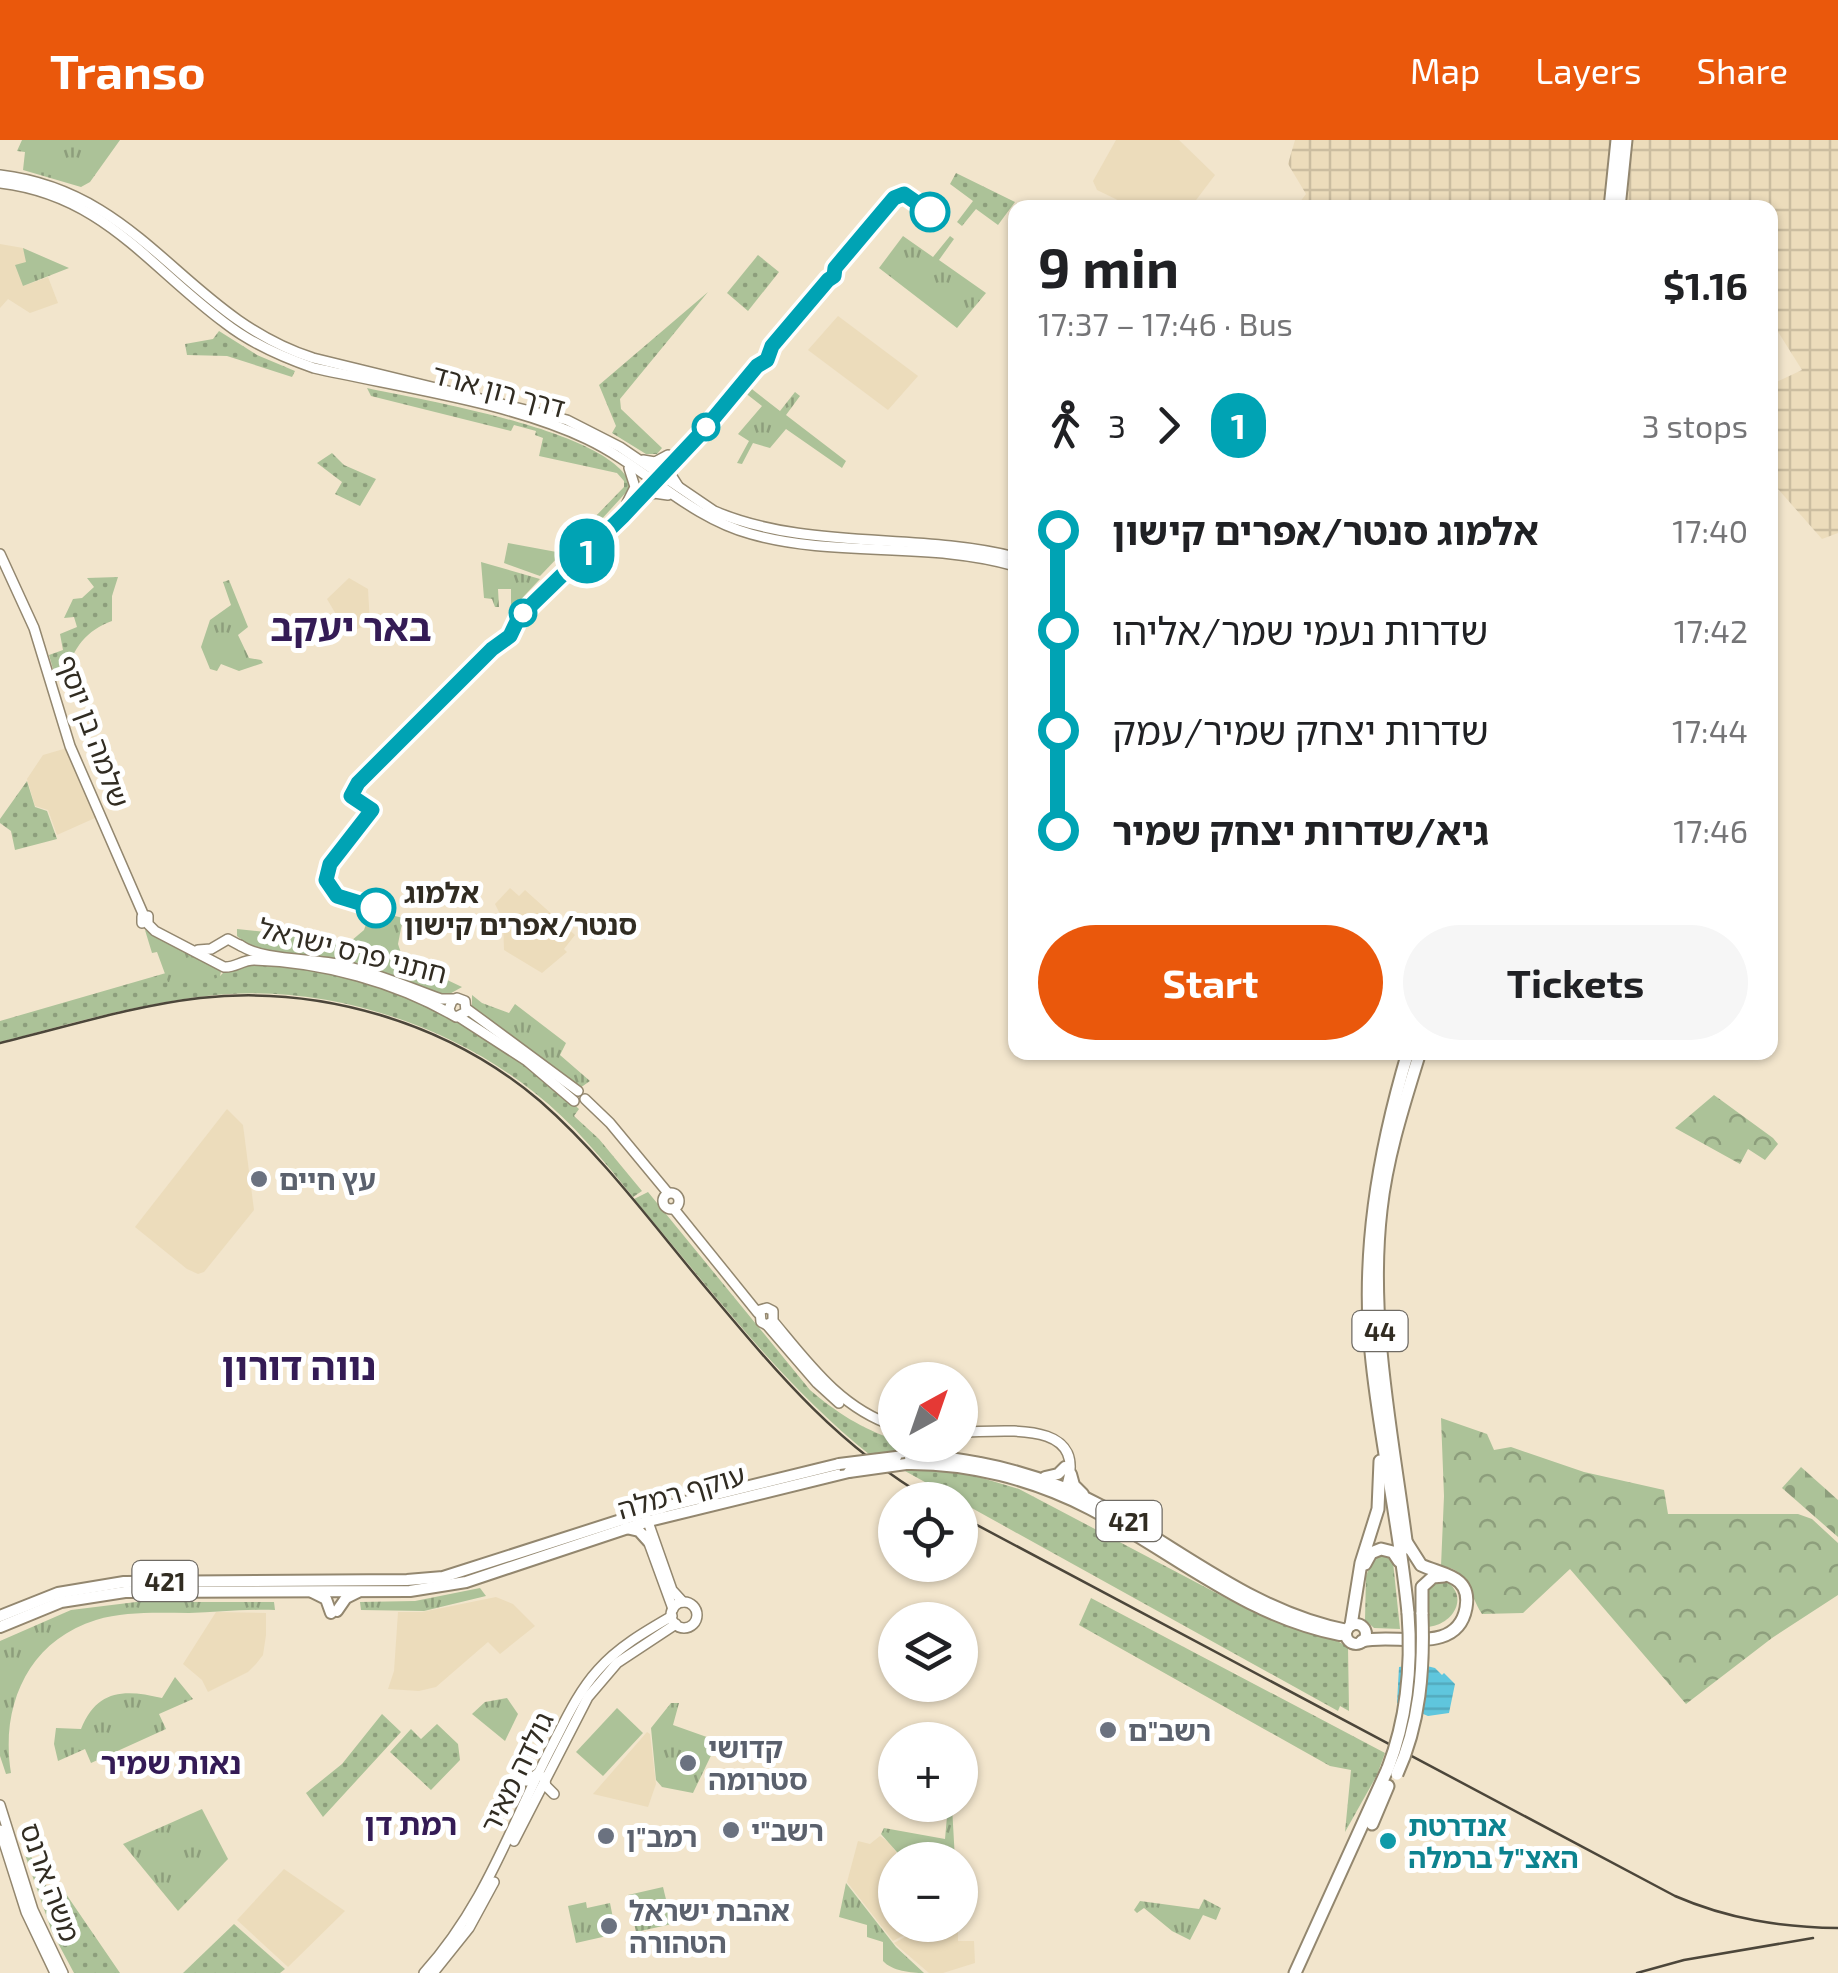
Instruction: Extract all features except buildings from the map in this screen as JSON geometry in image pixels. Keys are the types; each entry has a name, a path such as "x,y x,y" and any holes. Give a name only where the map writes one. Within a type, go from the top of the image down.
{"highway":[{"path":"1611,200 1616,140"},
{"path":"1620,200 1626,140"},
{"name":"44","path":"1406,1060 1387,1122 1372,1209 1370,1314 1374,1382 1403,1571 1415,1613"},
{"name":"44","path":"1415,1613 1380,1334 1381,1211 1394,1140 1418,1060"},
{"path":"1356,1631 1359,1569 1378,1511 1380,1488 1374,1382"},
{"path":"1407,1543 1420,1565 1454,1575 1464,1588 1465,1614 1450,1628"},
{"path":"1356,1631 1361,1584 1369,1556 1381,1549 1390,1551 1403,1571"},
{"path":"1294,1973 1413,1726 1421,1680 1415,1613 1422,1587 1433,1577 1446,1576 1456,1582 1462,1594 1460,1610 1450,1628"},
{"name":"421","path":"1356,1631 1400,1634 1450,1628"},
{"path":"1305,1970 1393,1771"}],"main road":[{"name":"דרך רון ארד","path":"0,175 45,184 112,216 220,309 279,346 313,358 567,420 603,437 727,526 773,540 971,556 1008,564"},
{"name":"דרך רון ארד","path":"0,183 46,192 90,212 131,240 223,322 284,357 314,368 530,418 590,440 714,511 774,531 975,548 1008,555"},
{"path":"624,462 636,484 632,502 658,493 678,493 670,459 636,459"},
{"name":"שלמה בן יוסף","path":"1,558 36,635 70,746 146,920 188,947"},
{"path":"188,947 218,963 228,968 239,963 243,952 240,945 228,939 216,945 218,963"},
{"name":"חתני פרס ישראל","path":"188,947 206,950 216,945"},
{"name":"חתני פרס ישראל","path":"240,945 254,952 356,968 436,997 454,999"},
{"name":"חתני פרס ישראל","path":"239,963 258,960 341,972 459,1013 580,1099 666,1195 678,1196 676,1207 760,1311 773,1311 770,1323 838,1394 878,1420"},
{"path":"454,999 462,999 459,1013 449,1006 454,999"},
{"path":"978,1436 1044,1440 1059,1449 1074,1485 1088,1498"},
{"name":"עוקף רמלה","path":"0,1616 58,1593 124,1582 408,1580 460,1573 839,1464 878,1461"},
{"name":"עוקף רמלה","path":"0,1627 44,1607 98,1595 448,1587 645,1519 892,1462"},
{"name":"עוקף רמלה","path":"918,1462 977,1470 1049,1491 1091,1509 1258,1610 1301,1626 1356,1631"},
{"name":"עוקף רמלה","path":"964,1462 1064,1487 1262,1602 1305,1619 1356,1631"},
{"path":"1035,1477 1068,1471"},
{"path":"1064,1487 1068,1471"},
{"path":"651,1539 663,1517"},
{"path":"626,1528 651,1539 672,1590 683,1602 694,1606 698,1614 694,1624 687,1627 673,1616 651,1539 645,1519"},
{"path":"460,1573 469,1559 489,1564"},
{"path":"306,1591 325,1598 334,1612 346,1598 361,1591"},
{"path":"673,1616 683,1602"},
{"name":"גולדה מאיר","path":"424,1972 465,1922 527,1797 580,1708 605,1674 673,1616"},
{"path":"527,1797 519,1783 542,1774 554,1794"},
{"name":"גולדה מאיר","path":"432,1973 479,1912 542,1774"},
{"name":"משה ארנס","path":"0,1805 32,1910 63,1973"},
{"name":"משה ארנס","path":"0,1830 26,1912 55,1973"}],"shaded area":[{"path":"1116,140 1179,140 1215,175 1196,200 1118,200 1097,190 1093,181"},
{"path":"1295,140 1838,140 1838,533 1822,539 1778,489 1778,381 1802,370 1778,332 1778,200 1301,200 1306,194 1288,164"},
{"path":"0,244 23,248 27,262 23,286 48,277 58,303 30,313 8,299 0,308"},
{"path":"838,316 918,376 888,410 808,350"},
{"path":"349,578 368,589 370,624 347,633 327,599"},
{"path":"67,748 95,818 57,835 48,810 35,806 27,779 43,755"},
{"path":"510,888 519,896 525,890 575,935 564,949 567,952 542,973 504,950 503,920 495,904"},
{"path":"227,1109 243,1125 254,1210 204,1272 198,1274 135,1227"},
{"path":"496,1597 513,1604 535,1626 500,1654 488,1642 436,1687 419,1691 388,1689 394,1671 398,1612 422,1612"},
{"path":"216,1612 266,1613 266,1635 263,1655 248,1672 208,1692 202,1680 183,1664"},
{"path":"647,1732 656,1784 648,1807 593,1794"},
{"path":"880,1836 889,1842 878,1842 878,1922 847,1882 858,1841 870,1844"},
{"path":"284,1869 345,1911 288,1967 237,1920"},
{"path":"974,1942 975,1963 929,1973 894,1943"}],"green space":[{"path":"22,140 120,140 90,182 81,187 23,170 25,152 17,151"},
{"path":"956,173 1011,200 1008,211 998,225 976,209 962,226 957,222 973,201 950,184"},
{"path":"903,236 933,257 950,236 954,239 939,260 986,293 957,328 879,268"},
{"path":"23,248 69,268 23,286 15,265 26,262"},
{"path":"758,255 779,272 748,311 727,293"},
{"path":"708,292 620,399 621,409 662,448 657,454 646,454 612,433 616,426 599,385"},
{"path":"219,331 257,355 295,371 292,377 227,356 187,355 185,344 213,339"},
{"path":"748,386 780,411 795,392 800,396 786,415 846,461 842,468 786,429 770,448 753,443 742,464 737,463 749,441 738,434 762,406 744,392"},
{"path":"367,388 556,434 618,467 631,487 600,521 592,520 624,487 617,473 539,456 543,438 535,435 536,431 514,425 511,431 371,396"},
{"path":"332,453 344,465 376,479 360,506 335,494 342,482 317,463"},
{"path":"508,543 562,553 540,576 504,563"},
{"path":"481,562 540,579 511,610 511,589 498,589 499,607 495,607 492,599 484,598"},
{"path":"118,577 112,596 112,621 82,641 67,675 55,676 49,655 63,650 60,634 77,627 74,617 64,618 73,599 82,598 94,587 87,578"},
{"path":"229,580 248,627 238,635 249,658 263,663 239,671 221,664 217,671 210,669 201,647 210,620 231,605 223,582"},
{"path":"27,781 35,807 47,811 57,839 15,850 11,831 0,819"},
{"path":"371,910 403,918 398,944 403,959 462,987 446,996 351,964 253,949 237,936 237,929 351,941 364,930"},
{"path":"145,930 208,959 221,972 220,976 208,982 168,982"},
{"path":"250,965 304,970 386,990 488,1040 579,1109 574,1116 599,1139 642,1191 633,1197 562,1117 500,1068 422,1027 337,1002 250,993 207,996 129,1009 0,1042 0,1021 166,973 220,976"},
{"path":"472,995 509,1013 515,1004 566,1043 560,1055 590,1081 580,1088 472,1009"},
{"path":"1714,1095 1778,1144 1765,1160 1748,1149 1740,1164 1675,1128"},
{"path":"648,1192 810,1390 850,1419 878,1433 878,1454 870,1455 806,1397 746,1333 634,1199"},
{"path":"1441,1418 1487,1434 1494,1450 1511,1447 1584,1472 1664,1490 1668,1514 1798,1514 1812,1519 1838,1543 1838,1595 1772,1638 1686,1704 1570,1569 1523,1613 1482,1614 1463,1577 1441,1566"},
{"path":"1801,1467 1838,1500 1838,1537 1782,1488"},
{"path":"939,1470 972,1475 1019,1489 1241,1606 1348,1647 1349,1711 1340,1706 1338,1711 978,1511 978,1482 925,1482 905,1471"},
{"path":"1385,1554 1393,1562 1400,1629 1374,1628 1365,1620 1366,1576 1373,1558"},
{"path":"1443,1579 1456,1593 1456,1608 1445,1621 1427,1627 1425,1586"},
{"path":"480,1588 486,1596 424,1611 361,1610 360,1602 415,1601"},
{"path":"1091,1598 1385,1753 1345,1832 1351,1770 1330,1766 1079,1625"},
{"path":"136,1602 274,1602 275,1610 130,1614 96,1620 72,1630 52,1643 24,1679 10,1724 11,1773 6,1774 0,1756 0,1641 71,1610"},
{"path":"175,1677 193,1699 159,1714 166,1729 91,1763 85,1749 58,1761 56,1728 81,1729 95,1706 114,1695 136,1693 162,1698"},
{"path":"507,1698 518,1714 505,1741 472,1714 485,1702"},
{"path":"671,1703 679,1703 673,1725 718,1741 693,1793 662,1787 656,1780 651,1728"},
{"path":"617,1708 643,1733 603,1776 576,1752"},
{"path":"382,1714 401,1732 323,1817 306,1793 342,1764"},
{"path":"437,1724 458,1744 460,1760 431,1790 390,1752 411,1729 421,1739"},
{"path":"202,1809 228,1859 178,1911 123,1844"},
{"path":"946,1822 953,1822 954,1842 888,1842 881,1834 884,1828 945,1839"},
{"path":"26,1847 49,1891 66,1894 120,1973 74,1973 52,1932 23,1849"},
{"path":"846,1883 878,1924 878,1940 867,1937 867,1925 839,1917"},
{"path":"663,1887 672,1924 636,1932 628,1895"},
{"path":"1204,1899 1221,1908 1216,1920 1203,1915 1190,1940 1144,1908 1137,1913 1134,1910 1140,1901 1199,1909"},
{"path":"586,1902 587,1908 610,1903 613,1918 603,1920 607,1936 576,1943 568,1906"},
{"path":"234,1924 285,1969 280,1973 183,1973"},
{"path":"883,1942 892,1942 924,1973 902,1971 883,1961"}],"water":[{"path":"1419,1664 1444,1673 1455,1684 1449,1713 1428,1716 1397,1703 1399,1667"}],"railway":[{"path":"0,1043 149,1006 245,995 336,1004 423,1030 465,1050 504,1073 563,1123 608,1170 786,1381 838,1432 903,1482"},
{"path":"978,1526 1675,1896 1755,1920 1838,1928"},
{"path":"1637,1973 1684,1960 1813,1938"}],"bus line":[{"name":"1","path":"376,908 337,896 326,885 330,864 372,810 351,796 358,783 492,649 510,636 519,617 612,528 703,431 757,366 767,360 772,346 834,276 835,268 894,198 904,194 930,212"}],"place":[{"name":"אלמוג סנטר/אפרים קישון","path":"376,908"},
{"name":"עץ חיים","path":"259,1179"},
{"name":"רשב\"ם","path":"1108,1730"},
{"name":"קדושי סטרומה","path":"688,1763"},
{"name":"רשב\"י","path":"731,1830"},
{"name":"רמב\"ן","path":"606,1836"},
{"name":"אנדרטת האצ\"ל ברמלה","path":"1388,1841"},
{"name":"אהבת ישראל הטהורה","path":"609,1926"}],"district":[{"name":"באר יעקב","path":"351,626"},
{"name":"נווה דורון","path":"299,1365"},
{"name":"נאות שמיר","path":"171,1762"},
{"name":"רמת דן","path":"411,1823"}]}
